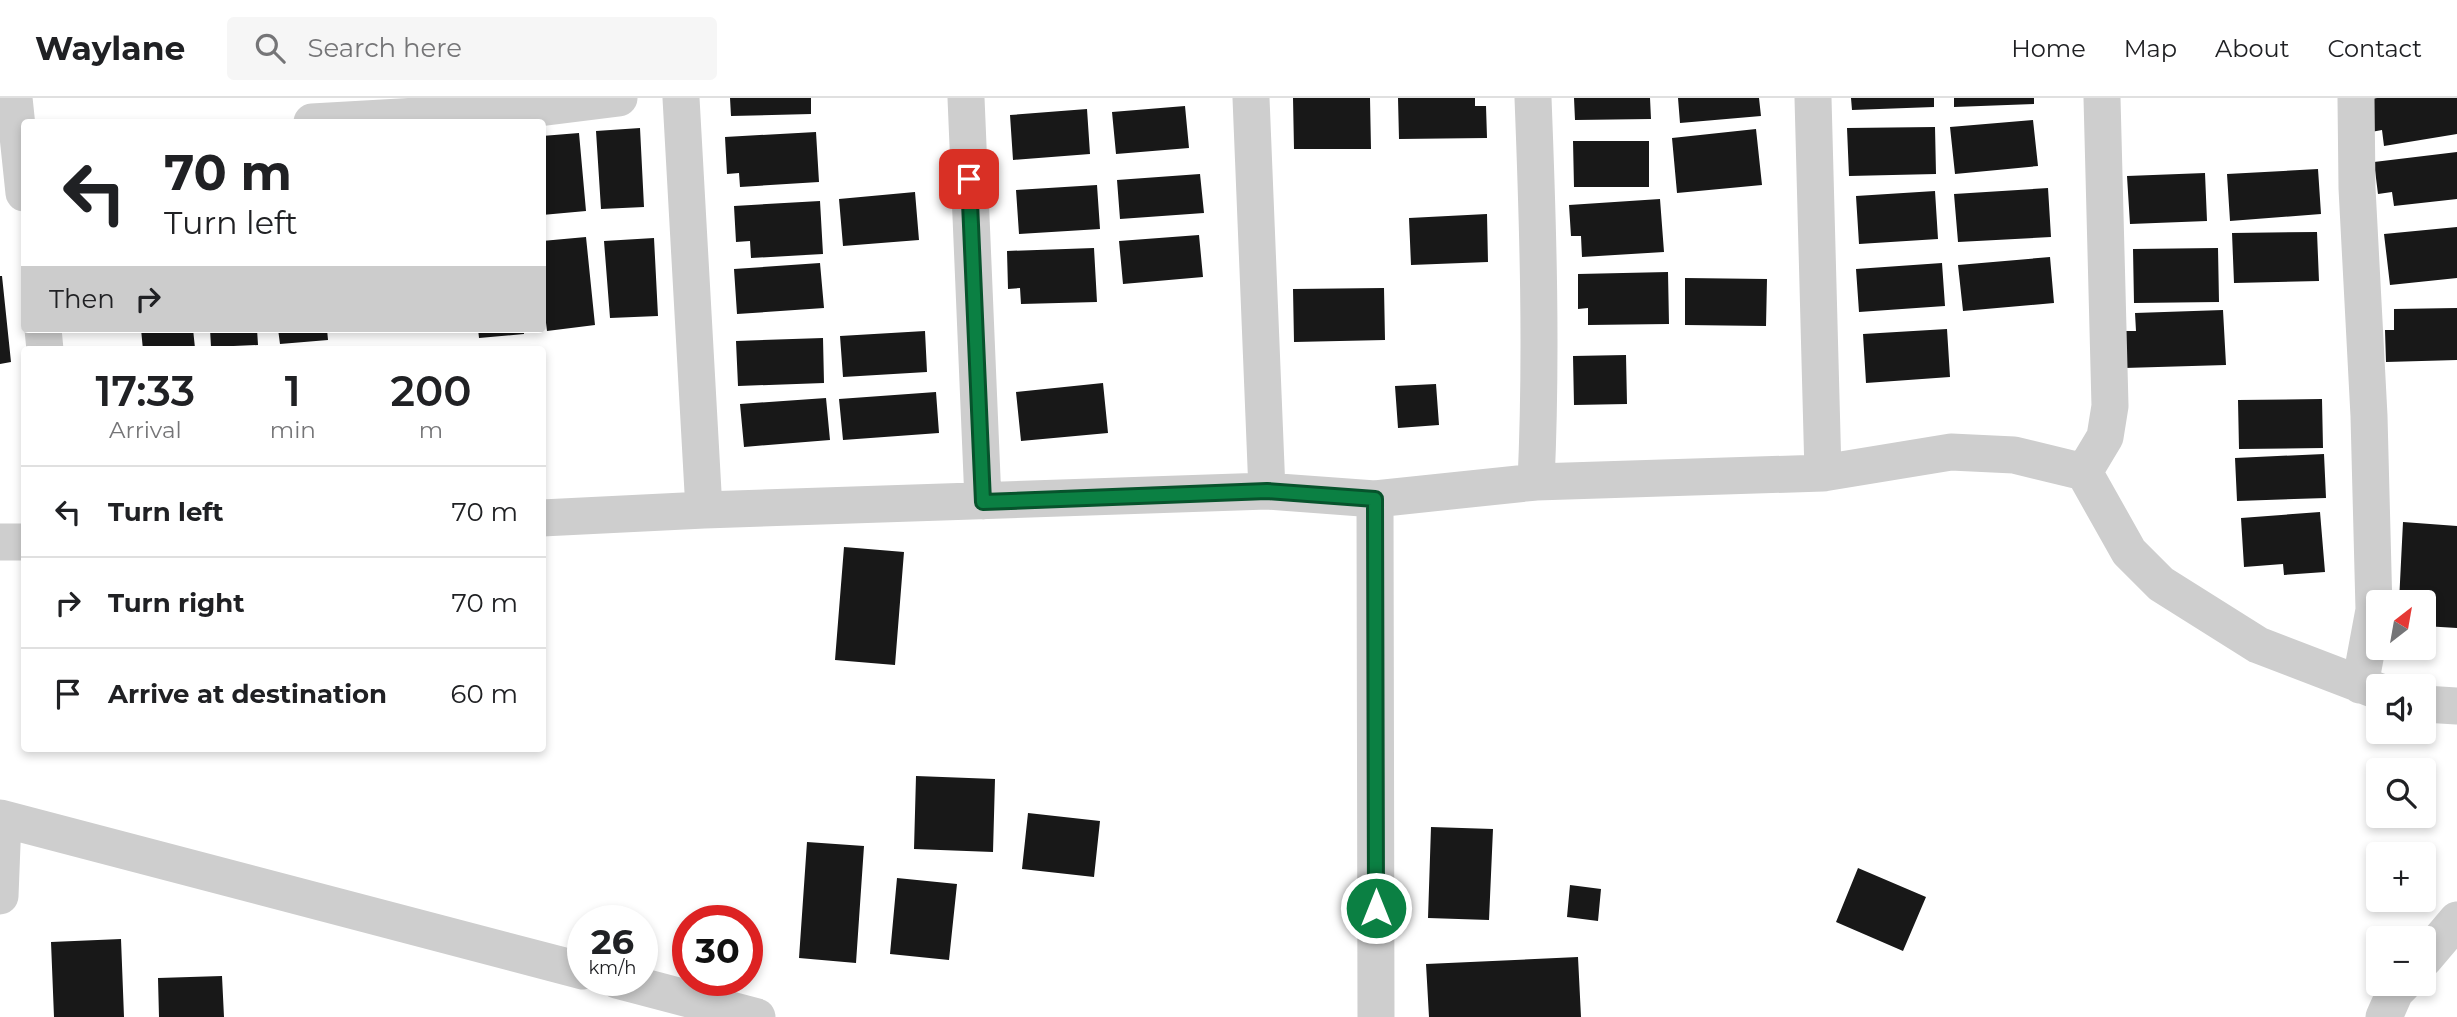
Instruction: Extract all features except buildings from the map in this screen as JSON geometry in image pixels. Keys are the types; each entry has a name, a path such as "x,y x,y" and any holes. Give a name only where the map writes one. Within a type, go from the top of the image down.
{"street":[{"path":"14,98 14,140 21,177"},
{"path":"365,119 523,110 619,98"},
{"path":"681,98 704,510"},
{"path":"966,98 983,502"},
{"path":"1251,98 1267,491"},
{"path":"1533,98 1540,287 1540,398 1536,482"},
{"path":"1813,98 1824,472"},
{"path":"2084,472 2105,437 2110,406 2102,98"},
{"path":"2356,98 2357,188 2369,416 2374,610 2370,674"},
{"path":"546,518 1267,491 1375,499 1536,482 1824,472 1951,452 2014,455 2084,472 2129,552 2161,584 2258,645 2366,687"},
{"path":"1375,499 1376,1017"},
{"path":"0,542 21,542"},
{"path":"2436,705 2457,706"},
{"path":"0,896 1,818 567,967"},
{"path":"2436,945 2457,920"},
{"path":"658,991 757,1017"},
{"path":"2384,1017 2393,996"}],"route":[{"path":"969,179 983,502 1267,491 1375,499 1376,908"}]}
